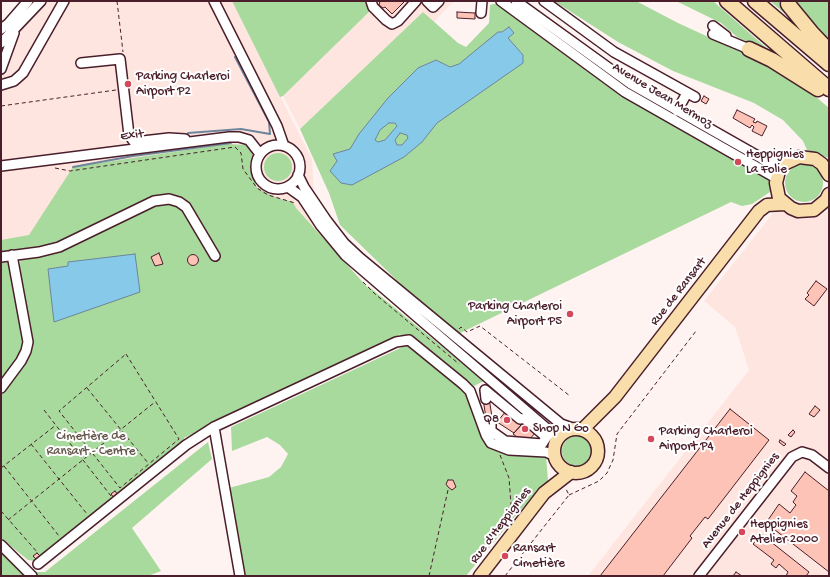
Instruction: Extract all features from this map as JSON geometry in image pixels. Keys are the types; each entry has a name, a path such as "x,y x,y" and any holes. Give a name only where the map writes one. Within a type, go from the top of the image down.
{"highway":[{"path":"727,1 829,89"},
{"path":"755,1 829,64"},
{"path":"787,2 811,32 829,51"},
{"path":"749,49 772,60 829,96"}],"main road":[{"path":"784,164 791,160 803,157 816,159 826,165 829,175"},
{"name":"Rue de Ransart","path":"595,439 602,419 615,397 759,211 767,206 784,164"},
{"path":"776,183 780,198 784,204 791,208 806,211 814,210 828,198"},
{"path":"767,206 784,204"},
{"name":"Rue de Ransart","path":"578,430 615,397"},
{"path":"578,430 590,433 595,439 598,453 596,460 586,471 571,472 560,466 556,458 556,442 561,435 578,430"},
{"name":"Rue d'Heppignies","path":"480,576 544,493 554,472 556,458"},
{"name":"Rue d'Heppignies","path":"544,493 571,472"}],"street":[{"path":"1,29 8,24 28,1"},
{"path":"3,41 41,1"},
{"path":"4,84 19,77 23,73 64,1"},
{"path":"214,1 278,126 284,146"},
{"path":"371,1 373,7 392,24 398,21 416,1"},
{"path":"426,1 433,7 439,1"},
{"path":"481,13 482,1"},
{"name":"Avenue Jean Mermoz","path":"501,1 625,92 765,170 776,183"},
{"name":"Avenue Jean Mermoz","path":"516,1 631,84 770,163 784,164"},
{"path":"544,1 614,52 691,95 677,111"},
{"path":"1,69 16,29"},
{"path":"713,30 749,49"},
{"path":"1,63 8,51"},
{"path":"1,76 6,67 8,51"},
{"path":"81,63 122,56 131,139 134,142 169,138 216,139"},
{"name":"Exit","path":"1,166 216,139 245,138 252,143 260,154"},
{"path":"298,175 288,187 276,189 270,188 261,181 256,171 256,165 260,154 271,146 284,146 293,152 298,160 298,175 304,187 344,243 360,258 561,424 578,430"},
{"path":"288,187 302,197 324,230 345,255 500,389 529,418 544,436 545,441 542,444 504,442 491,431 491,424"},
{"path":"1,257 39,252 59,247 154,201 169,199 179,202 186,207 215,256"},
{"path":"1,388 21,361 26,351 28,342 12,255"},
{"path":"38,564 186,445 214,427 396,342 409,340 470,391 486,435 491,443 510,450 546,452 556,458"},
{"path":"516,388 500,389 490,398 520,419 529,418 552,433 556,442"},
{"path":"214,427 240,576"},
{"name":"Avenue de Heppignies","path":"699,576 792,456 802,452 812,455 829,468"},
{"path":"1,544 32,576"}],"path":[{"path":"117,1 122,56"},
{"path":"1,106 117,90"},
{"path":"52,168 70,171 235,147 241,153 243,169 257,188 268,195 297,203"},
{"path":"454,336 461,327 467,332 480,326 570,396"},
{"path":"505,576 569,494 598,481 607,472 612,460 617,434 696,331"},
{"path":"120,488 59,411 126,354 179,439"},
{"path":"86,388 154,471"},
{"path":"8,520 156,402"},
{"path":"44,410 111,496"},
{"path":"1,468 56,425"},
{"path":"32,444 92,520"},
{"path":"498,450 509,478 512,522"},
{"path":"4,466 64,542"},
{"path":"565,488 569,494"},
{"path":"429,576 448,490"},
{"path":"1,511 37,554"}],"shaded area":[{"path":"35,1 232,1 312,159 316,229 37,429 1,459 1,36"},
{"path":"367,1 454,1 433,23 423,12 300,129 283,96 371,10 367,6"},
{"path":"780,204 801,217 829,211 829,576 588,576 749,370 735,327 704,301"}],"green space":[{"path":"232,1 367,1 367,6 371,10 283,96 280,97"},
{"path":"554,1 636,1 678,23 765,63 803,86 829,108 829,158 807,150 803,141 783,120 754,103 673,71 618,42"},
{"path":"676,1 713,1 770,51 768,52 737,37 721,23"},
{"path":"770,1 778,1 792,18 791,19"},
{"path":"792,1 829,1 829,44"},
{"path":"502,2 625,92 765,170 776,188 752,204 742,206 731,202 454,336 340,225 329,193 300,129 423,12 458,43 466,47 489,23 490,5"},
{"name":"Cimetière de Ransart - Centre","path":"227,144 246,145 252,149 251,169 257,188 277,198 293,202 296,208 369,289 368,286 484,381 474,386 399,334 399,336 184,438 184,440 35,561 28,560 1,538 1,396 31,352 18,289 21,255 1,254 1,240 29,235 73,167"},
{"path":"278,153 288,157 292,167 288,177 278,181 268,177 264,167 268,157"},
{"path":"800,164 808,164 818,169 822,176 822,190 818,197 808,202 800,202 790,197 788,194 785,187 785,179 790,169 793,167"},
{"path":"3,261 10,265 23,341 18,358 1,380 1,262"},
{"path":"409,344 467,395 482,436 546,456 548,481 517,514 466,576 244,576 229,488 269,477 281,467 288,454 280,445 267,437 232,451 231,427"},
{"path":"577,436 588,440 592,451 588,462 577,466 566,462 562,451 566,440"},
{"path":"208,442 212,459 132,528 161,571 148,576 37,576 35,572 45,572"},
{"path":"1,553 21,572 24,576 1,576"}],"water":[{"path":"509,27 514,33 508,38 523,55 523,63 437,123 422,142 404,157 352,185 341,183 330,171 337,161 333,154 350,149 359,134 388,98 418,68 436,60 450,67 459,64 498,32 502,32","holes":["389,123 395,123 397,126 385,140 378,142 375,140 380,130","400,133 407,135 408,138 402,145 397,145 395,140"]},
{"path":"135,254 140,292 54,322 48,269 68,266 68,262"}],"building":[{"path":"380,1 405,1 392,14 385,7 383,8 379,5"},
{"path":"457,12 475,13 475,19 457,18"},
{"path":"704,96 709,99 706,104 701,101"},
{"path":"737,110 755,119 753,122 756,123 757,121 767,126 762,136 752,131 754,127 752,125 750,128 733,118"},
{"path":"159,253 163,264 155,266 151,257"},
{"path":"191,255 195,255 197,256 197,264 191,265 188,262 188,258"},
{"path":"816,281 827,289 814,306 805,299 809,295 807,293"},
{"path":"489,398 493,423 487,424 483,399"},
{"name":"Q8","path":"511,405 519,411 513,418 521,425 514,433 497,422"},
{"path":"815,406 820,410 814,417 809,414"},
{"path":"730,409 769,440 708,519 705,517 690,536 692,538 663,576 600,576"},
{"name":"Shop N Go","path":"524,422 536,432 528,441 521,440 513,434"},
{"path":"793,430 795,432 791,437 788,435"},
{"path":"780,440 786,444 784,446 779,442"},
{"path":"805,472 829,491 829,572 766,523 779,504 790,513 796,505 793,502 797,496 791,491"},
{"path":"448,480 453,480 456,487 452,490 446,484"},
{"path":"115,491 118,495 114,498 111,494"},
{"path":"761,534 809,572 806,576 786,576 788,572 779,564 776,568 771,564 774,560 753,544"},
{"path":"37,553 40,556 36,559 33,556"},
{"path":"736,572 742,576 733,576"}],"waterway":[{"path":"188,133 241,129 270,134 269,122 235,57"},
{"path":"73,167 133,156 231,143"}],"place":[{"name":"Parking Charleroi Airport P2","path":"128,84"},
{"name":"Heppignies La Folie","path":"738,162"},
{"name":"Parking Charleroi Airport P5","path":"570,314"},
{"name":"Q8","path":"507,420"},
{"name":"Shop N Go","path":"525,429"},
{"name":"Parking Charleroi Airport P4","path":"651,439"},
{"name":"Heppignies Atelier 2000","path":"742,532"},
{"name":"Ransart Cimetière","path":"505,556"}]}
